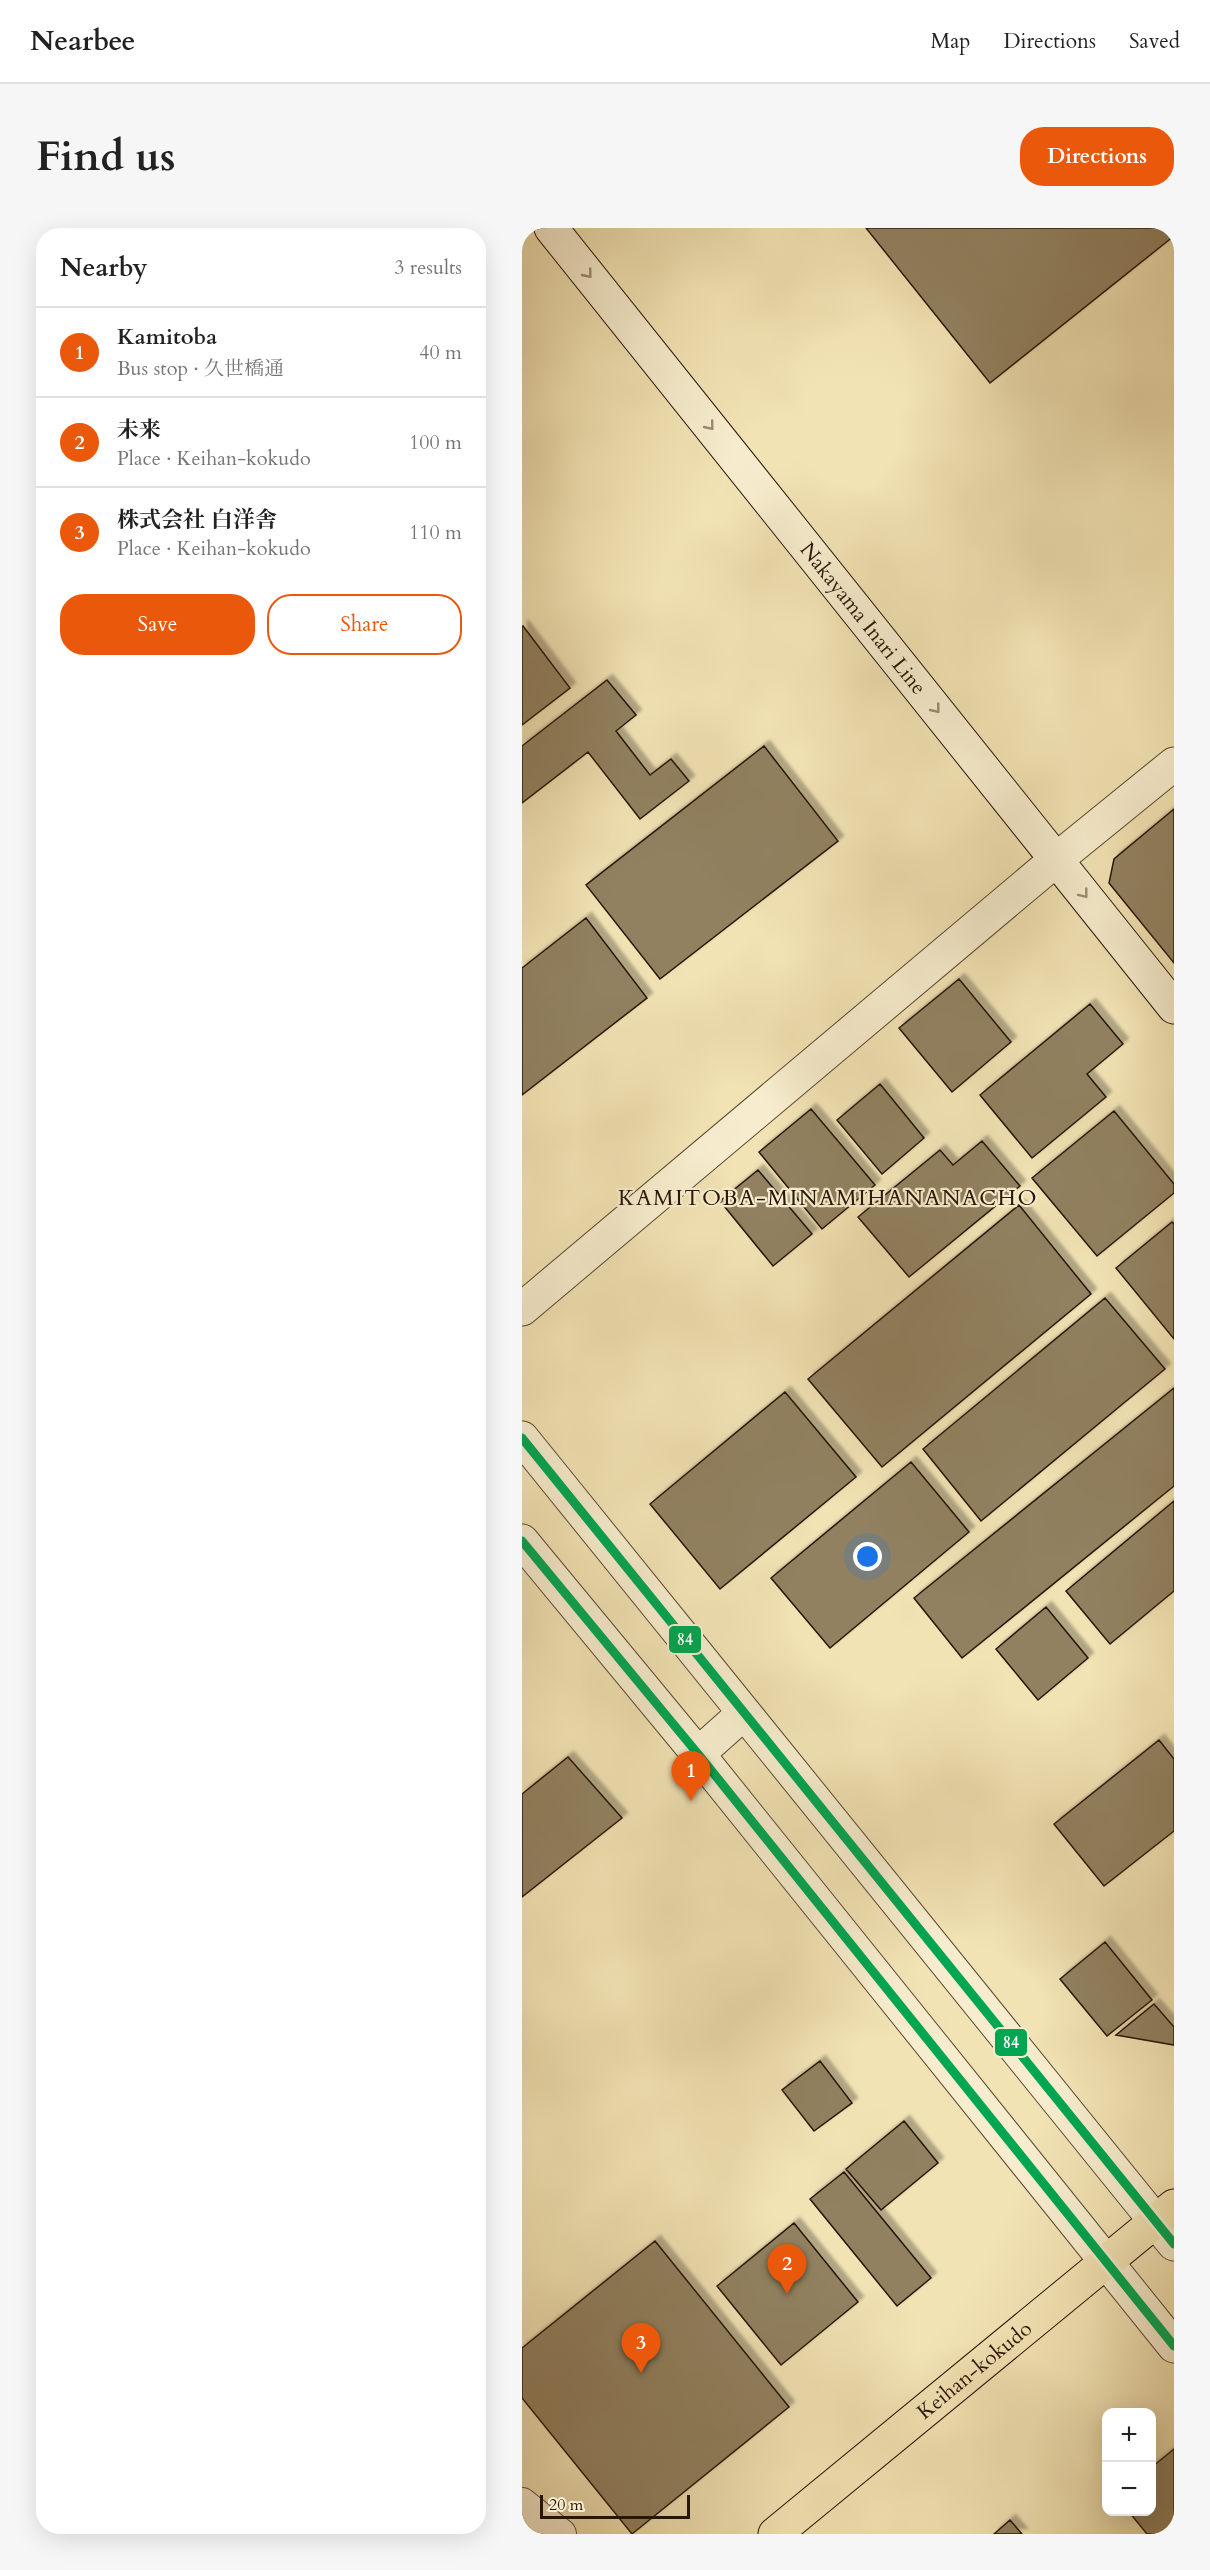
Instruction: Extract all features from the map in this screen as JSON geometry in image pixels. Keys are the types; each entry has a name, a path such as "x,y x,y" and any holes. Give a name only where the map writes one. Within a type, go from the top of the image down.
{"highway":[{"name":"Keihan-kokudo","path":"776,2534 1106,2264 1168,2224"}],"street":[{"name":"Nakayama Inari Line","path":"551,228 1174,1007"},
{"path":"522,1309 1057,859 1174,764"},
{"path":"522,1438 744,1713 1168,2224"},
{"path":"522,1541 698,1754 1174,2346"},
{"path":"698,1754 744,1713"}],"lane":[{"path":"522,2503 561,2534"}],"building":[{"path":"866,228 1174,228 1174,236 990,383"},
{"path":"522,627 570,688 522,725"},
{"path":"607,680 636,715 616,731 650,775 671,759 689,781 640,819 588,752 522,803 522,746"},
{"path":"764,746 838,841 660,979 586,885"},
{"path":"1174,809 1174,963 1109,883 1114,859"},
{"path":"586,918 647,998 522,1095 522,968"},
{"path":"959,979 1011,1042 952,1092 899,1028"},
{"path":"1090,1004 1123,1044 1087,1074 1106,1097 1032,1158 980,1095"},
{"path":"880,1084 924,1138 882,1174 837,1120"},
{"path":"811,1109 875,1185 822,1229 759,1152"},
{"path":"1114,1111 1174,1184 1174,1193 1097,1256 1032,1178"},
{"path":"982,1141 1020,1186 909,1277 858,1217 940,1150 953,1165"},
{"path":"758,1170 812,1234 773,1266 720,1201"},
{"path":"1019,1205 1091,1294 882,1467 808,1379"},
{"path":"1172,1222 1174,1224 1174,1339 1116,1268"},
{"path":"1105,1298 1165,1369 981,1521 923,1449"},
{"path":"1174,1388 1174,1486 962,1658 914,1598"},
{"path":"785,1392 856,1477 720,1589 650,1504"},
{"path":"911,1462 969,1532 830,1648 771,1578"},
{"path":"1174,1501 1174,1591 1110,1644 1066,1591"},
{"path":"1046,1607 1088,1658 1038,1700 996,1649"},
{"path":"1159,1740 1174,1759 1174,1831 1104,1886 1054,1824"},
{"path":"568,1757 622,1818 522,1897 522,1794"},
{"path":"1105,1942 1152,2000 1107,2036 1060,1979"},
{"path":"1154,2004 1174,2027 1174,2045 1116,2035"},
{"path":"820,2061 852,2103 814,2131 782,2090"},
{"path":"904,2121 938,2163 881,2210 846,2169"},
{"path":"844,2172 931,2278 897,2306 810,2199"},
{"path":"794,2223 858,2302 781,2365 717,2286"},
{"path":"655,2241 789,2407 632,2534 522,2398 522,2348"},
{"path":"1174,2449 1174,2534 1147,2534 1132,2516 1156,2516 1156,2464"},
{"path":"1010,2520 1022,2534 994,2534"}],"transit line":[{"name":"84","path":"522,1438 1174,2244"},
{"name":"84","path":"522,1541 698,1754 1174,2346"}],"place":[{"name":"Kamitoba","path":"691,1801"},
{"name":"未来","path":"787,2294"},
{"name":"株式会社 白洋舎","path":"641,2373"}],"district":[{"name":"KAMITOBA-MINAMIHANANACHO","path":"828,1198"}]}
